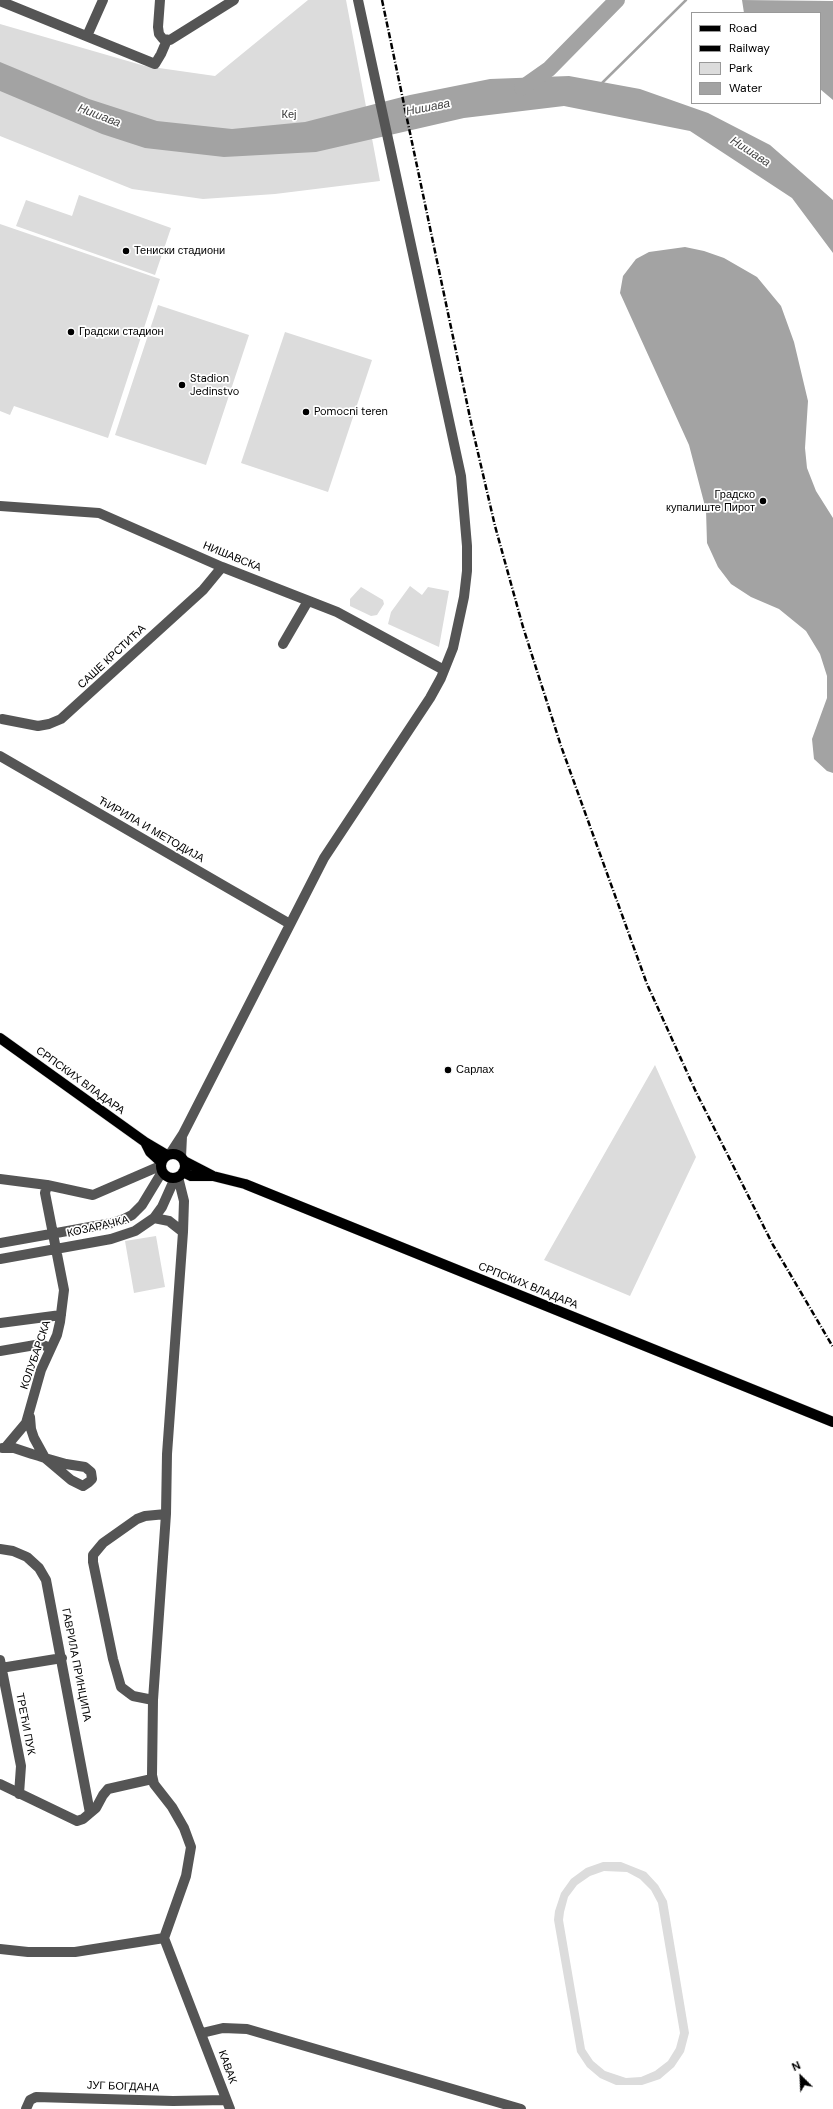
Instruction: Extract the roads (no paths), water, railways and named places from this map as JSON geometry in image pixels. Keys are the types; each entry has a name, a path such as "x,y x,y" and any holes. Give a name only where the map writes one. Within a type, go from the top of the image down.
{"main road":[{"name":"СРПСКИХ ВЛАДАРА","path":"0,1038 145,1142 164,1162 169,1178 179,1176 213,1176 245,1184 833,1422"},
{"name":"СРПСКИХ ВЛАДАРА","path":"164,1162 182,1159 213,1176"},
{"path":"179,1176 182,1159"}],"street":[{"path":"87,36 103,0"},
{"path":"160,0 158,27 160,35 167,40"},
{"path":"167,40 179,36 234,0"},
{"name":"КОЗАРАЧКА","path":"0,1243 112,1223 132,1215 150,1195 164,1162 183,1134 324,858 430,698 444,670 457,634 467,571 466,514 455,447 390,154 358,0"},
{"path":"0,2 154,64 162,54 167,40"},
{"name":"НИШАВСКА","path":"0,506 99,513 222,567 337,612 444,670"},
{"name":"САШЕ КРСТИЋА","path":"2,719 38,726 49,724 61,719 203,590 222,567"},
{"path":"283,644 308,601"},
{"name":"ЋИРИЛА И МЕТОДИЈА","path":"0,756 290,924"},
{"path":"182,1159 183,1134"},
{"path":"0,1179 47,1185 93,1195 106,1191 164,1162"},
{"path":"0,1949 28,1952 75,1952 164,1938 186,1876 191,1847 184,1828 152,1780 153,1700 166,1514 167,1454 183,1232 184,1202 179,1176"},
{"name":"КОЗАРАЧКА","path":"0,1259 124,1236 143,1227 154,1218 179,1176"},
{"path":"47,1185 45,1193 52,1233"},
{"path":"154,1218 169,1221 183,1232"},
{"name":"КОЛУБАРСКА","path":"2,1448 26,1423 41,1370 57,1335 64,1290 52,1233"},
{"path":"0,1323 61,1315"},
{"path":"0,1351 41,1344 50,1348"},
{"name":"КОЛУБАРСКА","path":"2,1448 14,1448 45,1458 31,1429 30,1413"},
{"path":"153,1700 133,1696 121,1687 111,1652 93,1562 93,1555 103,1543 137,1519 145,1516 166,1514"},
{"name":"ГАВРИЛА ПРИНЦИПА","path":"0,1549 13,1551 27,1557 43,1574 49,1588 90,1813"},
{"path":"1,1664 62,1658"},
{"name":"ТРЕЋИ ПУК","path":"1,1664 21,1766 19,1794"},
{"path":"0,1784 70,1819 77,1821 90,1813 108,1790 152,1780"},
{"name":"КАВАК","path":"164,1938 202,2033 228,2104"},
{"path":"202,2033 223,2028 248,2029 521,2109"},
{"name":"ЈУГ БОГДАНА","path":"26,2109 28,2102 36,2096 173,2105 228,2104"}],"water":[{"path":"742,0 833,1 833,100 821,90 821,12 744,12"},
{"name":"Нишава","path":"0,62 89,99 157,121 232,129 305,122 410,95 490,79 569,76 640,89 708,113 770,145 833,200 833,253 792,198 690,131 564,106 464,118 316,152 224,157 145,148 102,134 0,91"},
{"name":"Градско купалиште Пирот","path":"685,247 704,251 724,258 757,277 781,306 794,342 808,401 805,448 807,468 816,491 833,518 833,773 827,771 814,759 812,739 827,698 827,676 820,654 806,631 779,609 751,597 731,584 718,567 707,543 706,510 689,445 620,293 623,276 636,259 649,252"}],"waterway":[{"path":"522,88 549,69 617,0"},
{"path":"601,84 686,0"}],"railway":[{"path":"382,0 472,427 495,526 523,627 561,746 647,984 696,1092 773,1245 833,1347"}],"place":[{"name":"Тениски стадиони","path":"126,251"},
{"name":"Градски стадион","path":"71,332"},
{"name":"Stadion Jedinstvo","path":"182,385"},
{"name":"Pomocni teren","path":"306,412"},
{"name":"Градско купалиште Пирот","path":"763,501"},
{"name":"Сарлах","path":"448,1070"}],"park label":[{"name":"Кеј","path":"289,115"}]}
